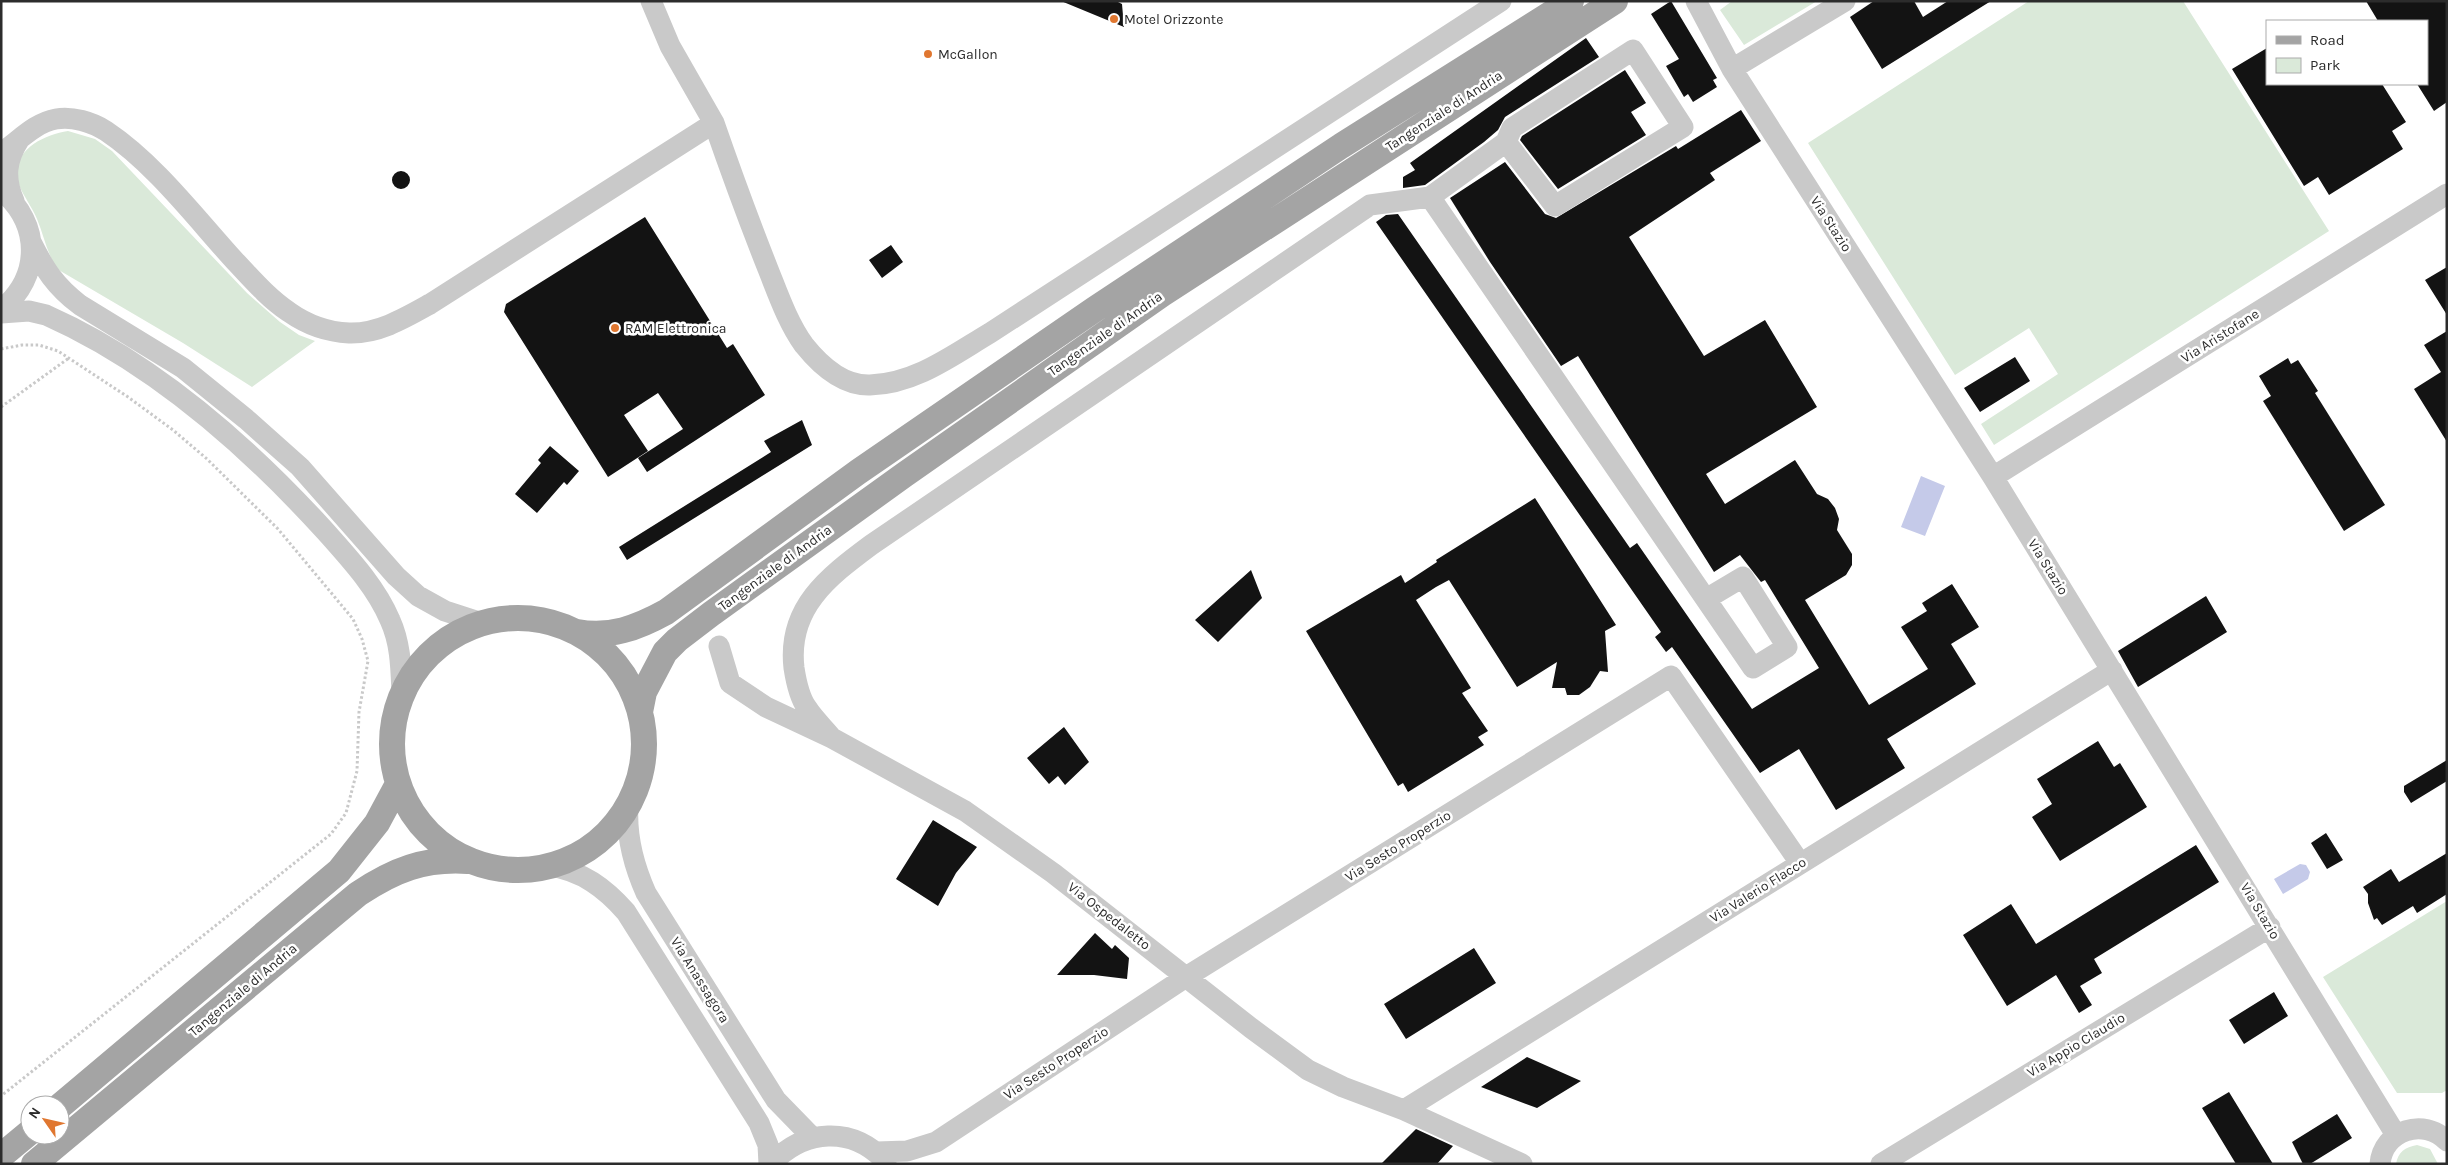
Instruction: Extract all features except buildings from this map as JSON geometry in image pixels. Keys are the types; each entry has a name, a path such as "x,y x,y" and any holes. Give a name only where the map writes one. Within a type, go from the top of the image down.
{"main road":[{"name":"Tangenziale di Andria","path":"472,862 447,849 426,831 410,809 398,784 392,747 394,724 402,695 415,670 434,650 456,634 482,623 506,618 530,618 594,635 619,632 648,622 666,612 858,472 1104,304 1341,146 1571,1"},
{"name":"Tangenziale di Andria","path":"640,712 644,692 662,657 677,640 712,614 896,481 1162,294 1615,1"},
{"name":"Tangenziale di Andria","path":"34,1164 358,894 387,876 419,864 449,860 515,870 550,866 573,857 595,844 613,827 628,806 641,768 644,744 640,712 631,687 617,665 599,647 577,632"},
{"name":"Tangenziale di Andria","path":"70,1098 339,871 377,823 398,784"},
{"path":"1,1156 20,1140"}],"street":[{"path":"651,1 670,46 714,123 748,218 780,299 803,343 822,364 847,382 868,385 898,382 924,372 990,333 1501,1"},
{"name":"Via Stazio","path":"1696,1 1732,70 1993,477 2396,1135"},
{"path":"1732,70 1845,1"},
{"path":"832,738 806,707 796,681 792,648 803,611 829,577 871,545 1370,205 1430,197 1506,142 1512,128 1633,50 1683,126 1555,206 1506,142"},
{"path":"1,152 20,140 38,125 56,119 82,120 105,130 149,168 246,273 288,312 316,326 350,333 385,326 403,319 430,304 714,123"},
{"path":"20,140 12,151 6,172 8,195 26,220 31,242 46,272 66,295 80,306 183,368 278,446 396,576 418,596 445,611 482,623"},
{"name":"Via Aristofane","path":"1993,477 2447,194"},
{"path":"1430,197 1706,600"},
{"path":"1,312 13,301 24,284 30,265 31,242"},
{"path":"1,312 29,311 46,315 144,370 185,400 275,478 348,557 382,604 397,640 401,664 402,695"},
{"name":"Via Ospedaletto","path":"719,646 730,683 766,707 832,738 965,811 1053,873 1251,1028 1308,1070 1343,1087 1404,1110 1522,1164"},
{"name":"Via Valerio Flacco","path":"1404,1110 2112,670"},
{"name":"Via Sesto Properzio","path":"882,1158 936,1142 1186,977 1671,676 1800,863"},
{"name":"Via Anassagora","path":"628,806 629,844 638,876 646,893 776,1100 812,1137"},
{"name":"Via Anassagora","path":"550,866 565,868 591,880 603,888 626,912 759,1123 768,1146 770,1164"},
{"name":"Via Appio Claudio","path":"1881,1164 2270,927"},
{"path":"2379,1163 2388,1142 2396,1135 2408,1129 2420,1128 2442,1133"},
{"path":"770,1164 781,1153 795,1144 812,1137 834,1135 857,1140 882,1158"},
{"name":"Via Sesto Properzio","path":"919,1164 936,1142"}],"path":[{"path":"1,349 22,344 39,345 58,351 128,397 173,430 207,459 271,522 353,619 362,639 368,661 360,712 357,772 346,813 331,834 1,1096"},
{"path":"1,407 69,358"}],"green space":[{"path":"1732,1 1817,1 1744,45 1720,10"},
{"path":"2029,1 2183,1 2329,231 1994,445 1981,424 2058,374 2029,328 1955,375 1808,143"},
{"path":"68,131 95,139 112,151 247,293 280,322 299,335 315,341 252,387 183,343 57,269 48,251 37,219 19,185 17,173 18,163 30,147 48,136"},
{"path":"2447,901 2447,1090 2442,1093 2397,1093 2323,977"},
{"path":"2417,1145 2430,1149 2438,1164 2396,1164 2398,1156 2403,1151"}],"water":[{"path":"1921,476 1945,486 1925,536 1901,527"},
{"path":"2300,864 2306,865 2310,872 2308,879 2283,894 2274,879"}],"place":[{"name":"Motel Orizzonte","path":"1114,19"},
{"name":"McGallon","path":"928,54"},
{"name":"RAM Elettronica","path":"615,328"}]}
